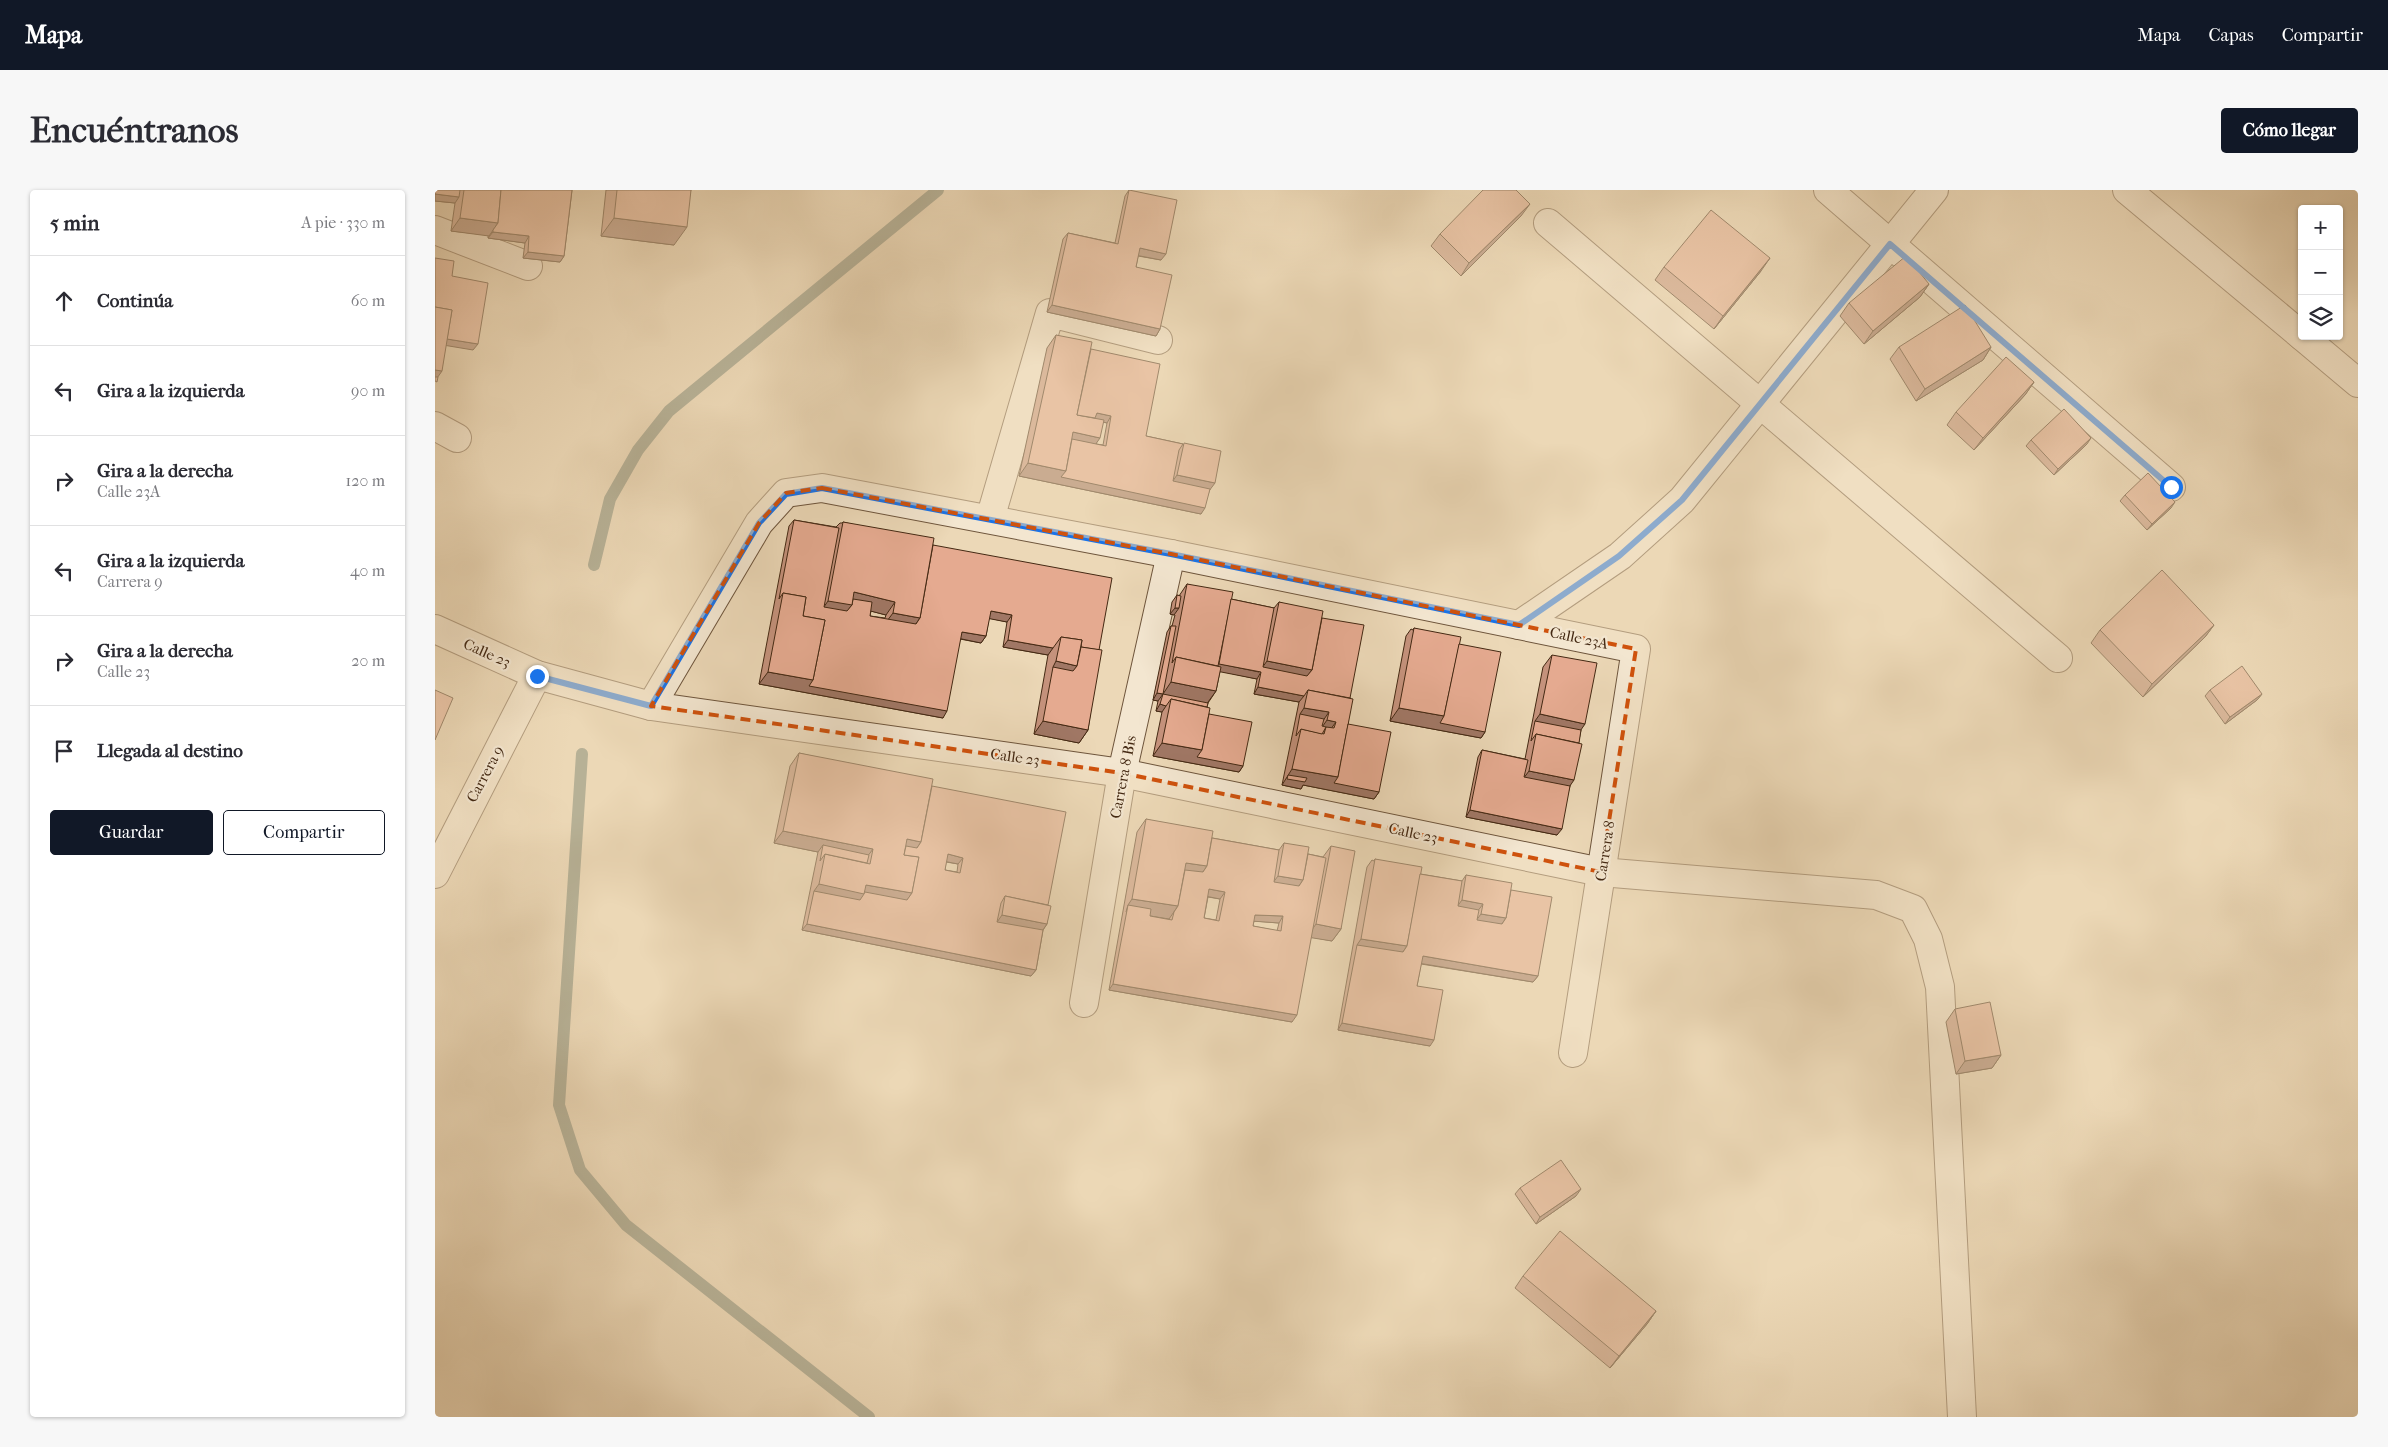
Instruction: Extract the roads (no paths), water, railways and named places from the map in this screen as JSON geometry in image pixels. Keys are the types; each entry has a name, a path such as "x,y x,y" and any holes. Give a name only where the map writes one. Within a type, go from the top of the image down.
{"street":[{"path":"1828,190 2171,487"},
{"path":"1519,625 1619,556 1682,500 1934,190"},
{"path":"2127,190 2298,333"},
{"path":"1548,223 2058,658"},
{"path":"435,230 529,266"},
{"path":"990,519 1050,313 1158,340"},
{"path":"2307,340 2358,383"},
{"name":"Calle 23A","path":"651,706 759,523 786,494 822,488 1171,554 1636,649"},
{"name":"Carrera 8 Bis","path":"1084,1003 1122,772 1171,554"},
{"name":"Calle 23","path":"435,629 537,676 651,706 1122,772 1601,872 1876,895 1913,909 1928,939 1940,987 1962,1417"},
{"name":"Carrera 8","path":"1573,1053 1636,649"},
{"name":"Carrera 9","path":"438,859 537,676"}],"waterway":[{"path":"594,565 610,499 638,450 669,411 938,190"},
{"path":"582,754 559,1105 580,1170 626,1225 869,1417"}]}
